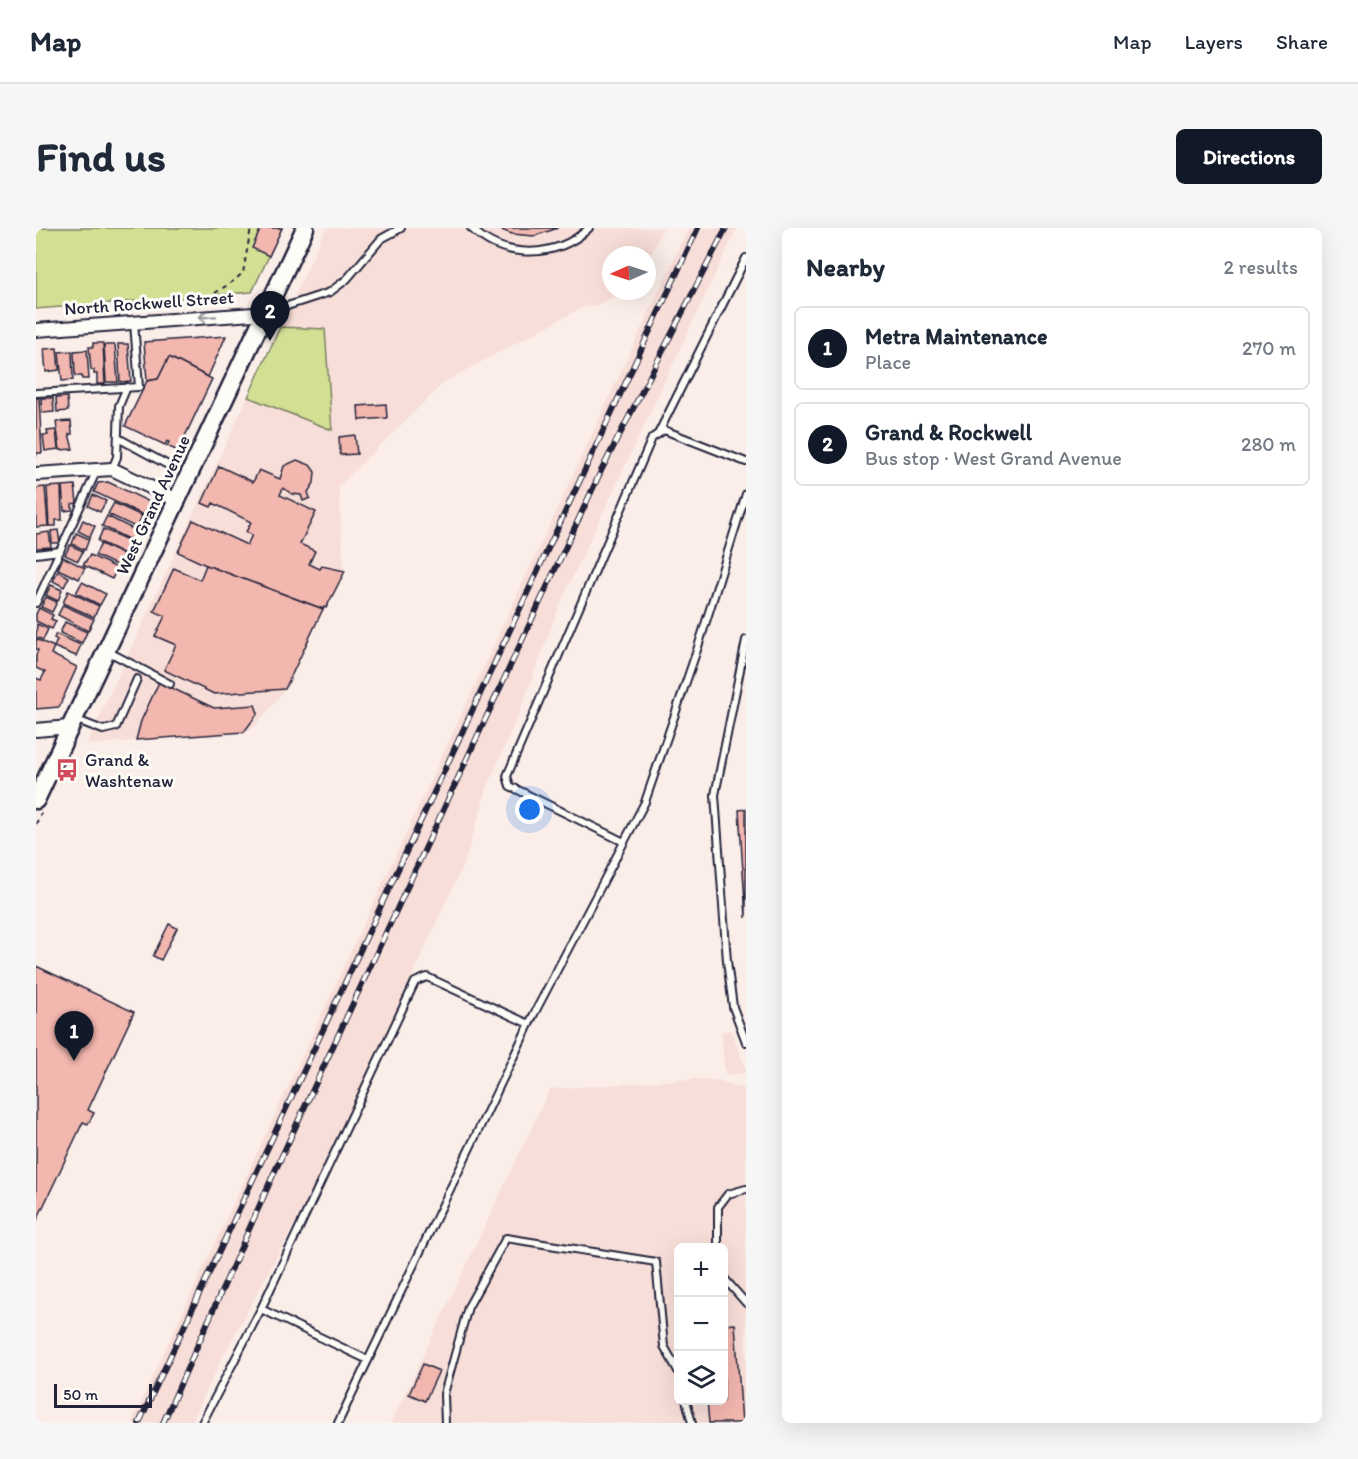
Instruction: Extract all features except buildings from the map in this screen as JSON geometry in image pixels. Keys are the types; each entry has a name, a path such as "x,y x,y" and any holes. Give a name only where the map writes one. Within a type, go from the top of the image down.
{"main road":[{"name":"West Grand Avenue","path":"36,800 305,228"}],"street":[{"name":"North Rockwell Street","path":"36,330 266,313"},
{"path":"36,474 112,469 177,500"},
{"path":"36,730 71,723"}],"lane":[{"path":"266,313 330,292 347,279 381,239 401,228"},
{"path":"471,228 479,236 500,248 523,253 546,251 568,243 589,228"},
{"path":"658,434 746,258"},
{"path":"36,393 139,387 134,323"},
{"path":"112,469 117,457 119,406 127,387"},
{"path":"624,842 510,786 507,776 651,438 664,430 746,462"},
{"path":"118,438 166,464"},
{"path":"36,603 98,469"},
{"path":"338,1423 529,1024 645,802 698,647 746,494"},
{"path":"36,554 60,551"},
{"path":"746,640 715,795 727,961 733,1007 746,1042"},
{"path":"106,650 170,684"},
{"path":"71,723 103,730 116,727 137,679"},
{"path":"202,1423 261,1309 416,982 427,977 529,1024"},
{"path":"718,1243 718,1207 728,1194 746,1189"},
{"path":"445,1423 444,1394 468,1307 506,1238 656,1262 664,1346 674,1364"},
{"path":"728,1283 746,1303"},
{"path":"261,1309 368,1360"},
{"path":"688,1405 692,1423"}],"path":[{"path":"200,303 243,273 251,228"}],"shaded area":[{"path":"326,228 663,228 655,246 602,246 602,300 607,300 598,305 581,308 446,381 339,486 344,571 285,689 250,731 86,745"},
{"path":"688,228 737,228 560,604 522,706 488,786 465,861 316,1184 220,1362 192,1423 131,1423 656,300"},
{"path":"731,1030 746,1073 725,1075 721,1032"},
{"path":"694,1079 720,1081 746,1089 746,1423 391,1423 550,1089"}],"green space":[{"path":"36,228 282,228 252,292 36,309"},
{"path":"280,327 325,329 332,430 248,397"}],"railway":[{"path":"139,1423 698,228"},
{"path":"163,1423 274,1173 601,471 726,228"}],"place":[{"name":"Grand & Rockwell","path":"270,341"},
{"name":"Grand & Washtenaw","path":"67,770"},
{"name":"Metra Maintenance","path":"74,1061"}]}
